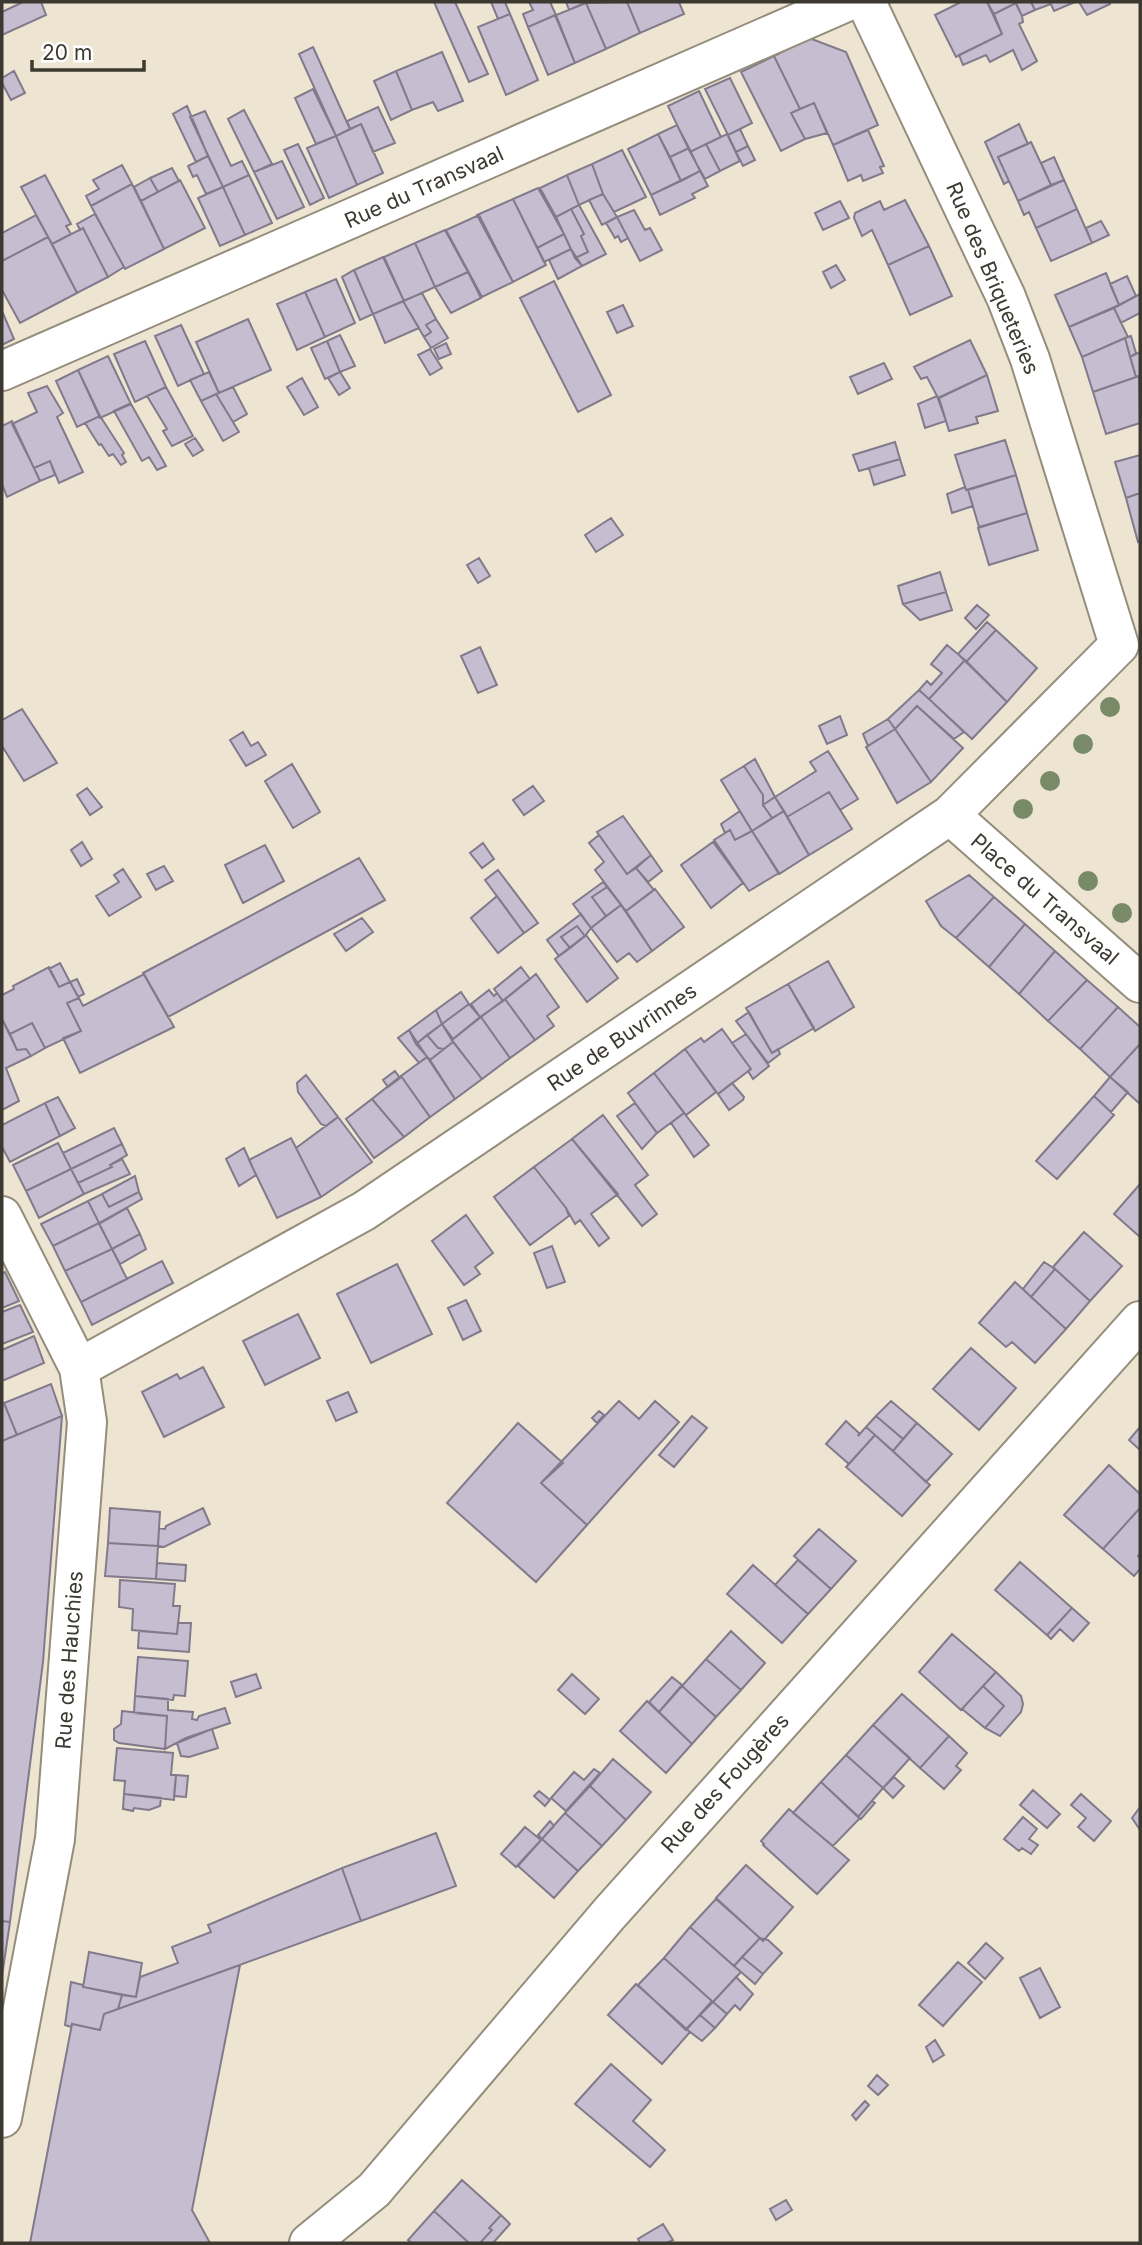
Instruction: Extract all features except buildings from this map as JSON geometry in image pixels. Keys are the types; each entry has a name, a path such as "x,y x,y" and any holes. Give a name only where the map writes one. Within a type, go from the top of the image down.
{"street":[{"name":"Rue du Transvaal","path":"2,371 846,2"},
{"name":"Rue des Briqueteries","path":"866,2 1021,334 1130,655"},
{"name":"Rue de Buvrinnes","path":"79,1368 364,1211 950,816 1130,655"},
{"name":"Place du Transvaal","path":"950,816 1140,983"},
{"name":"Rue des Hauchies","path":"2,1216 79,1368 87,1422 55,1839 2,2118"},
{"name":"Rue des Fougères","path":"309,2243 374,2190 609,1913 1140,1321"}]}
